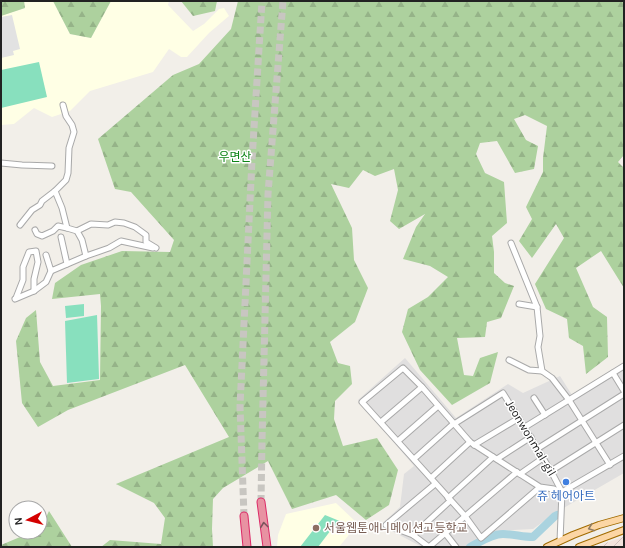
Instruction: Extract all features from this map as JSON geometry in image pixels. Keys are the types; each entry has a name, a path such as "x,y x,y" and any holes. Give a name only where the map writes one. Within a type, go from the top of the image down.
{"highway":[{"path":"262,502 267,547"},
{"path":"244,516 247,547"}],"main road":[{"path":"547,547 560,544 572,534 624,518"},
{"path":"579,547 624,530"}],"street":[{"path":"20,225 32,210 40,205 42,201 66,180 68,173 69,148 74,132 72,125 66,116 63,105"},
{"path":"1,163 52,166"},
{"path":"55,191 62,208 67,228"},
{"path":"35,230 37,234 42,236 53,231 58,226 77,231 91,224 108,225 115,222 124,223 135,227 146,235 146,242 156,248 121,241 109,248 51,271"},
{"path":"77,231 82,240 86,256"},
{"path":"61,237 67,264"},
{"path":"512,243 537,307 540,336 538,347 542,371"},
{"path":"34,291 34,279 38,262 36,251 29,252 24,267 23,280 15,299 34,291 46,282 51,271 46,255"},
{"path":"519,304 537,307"},
{"path":"509,360 529,370 542,371 552,378 569,400 610,465"},
{"path":"525,427 624,366"},
{"path":"540,487 481,538 465,516 362,402 403,368 422,387 472,444 540,487 562,492 624,456"},
{"path":"613,373 624,391"},
{"path":"381,422 422,387"},
{"name":"Jeonwonmal-gil","path":"453,424 503,393 531,437 562,492 560,544"},
{"path":"537,449 624,394"},
{"path":"534,398 545,415"},
{"path":"398,441 438,406"},
{"path":"430,478 472,444 519,418"},
{"path":"414,459 453,424"},
{"path":"551,471 624,425"},
{"path":"412,535 449,499 495,458 531,437"},
{"path":"435,484 386,525 412,535 429,547 518,473 543,458"},
{"path":"445,533 456,547"}],"shaded area":[{"path":"24,1 53,1 70,34 91,38 111,1 169,1 168,5 193,31 204,24 219,9 224,8 229,16 209,33 187,57 181,57 169,49 153,72 90,91 70,111 52,117 34,108 14,124 1,125 1,16 25,8"},
{"path":"12,15 20,49 13,51 14,55 1,58 1,17"},
{"path":"405,358 456,418 508,384 523,393 560,376 572,395 624,362 624,473 555,513 533,529 496,531 464,547 422,547 390,530 385,521 400,507 404,474 414,466 358,400"},
{"name":"서울웹툰애니메이션고등학교","path":"336,503 355,521 348,536 339,547 277,547 278,535 286,514"},
{"path":"624,536 624,547 594,547 623,537"}],"green space":[{"path":"1,1 24,1 25,8 1,16"},
{"path":"53,1 111,1 91,38 70,34"},
{"path":"181,1 217,1 215,11 193,16"},
{"name":"우면산","path":"238,1 624,1 624,155 618,162 624,168 624,288 601,251 576,268 593,307 607,317 608,357 586,374 583,346 569,338 567,319 546,309 535,284 564,238 556,224 532,258 519,241 532,219 526,207 543,172 543,158 547,126 525,115 514,119 526,140 538,146 534,169 515,173 497,141 480,143 476,154 485,173 504,182 507,223 492,236 494,273 505,283 514,286 501,318 487,322 485,337 457,338 464,375 473,376 480,358 498,352 490,383 452,405 420,370 402,332 408,309 428,297 448,277 430,266 403,259 416,227 425,214 399,229 390,221 398,190 394,169 375,176 363,170 349,188 331,184 352,228 354,260 368,288 355,322 330,342 338,363 350,366 352,384 335,401 334,419 343,446 377,438 398,470 389,505 366,520 336,495 292,509 268,461 223,488 213,499 213,547 101,547 110,540 161,544 165,518 154,503 116,484 229,437 185,365 68,410 38,427 22,403 16,341 26,318 36,310 40,362 53,386 100,380 100,294 52,299 55,283 81,265 122,251 170,252 174,240 131,192 115,189 98,139 173,75 199,64 231,29"},
{"path":"39,62 47,97 1,108 1,70"},
{"path":"84,304 84,316 66,318 65,306"},
{"path":"97,315 99,379 67,383 65,321"},
{"path":"49,511 72,547 1,547 1,545 13,540 48,540"},
{"path":"325,515 342,522 340,526 334,526 318,547 300,547"}],"waterway":[{"path":"470,547 499,534 533,537 557,515"}],"tunnel":[{"path":"244,516 240,406 252,160 262,1"},
{"path":"261,502 268,194 283,1"}],"place":[{"name":"쥬 헤어아트","path":"566,482"},
{"name":"서울웹툰애니메이션고등학교","path":"316,528"}]}
